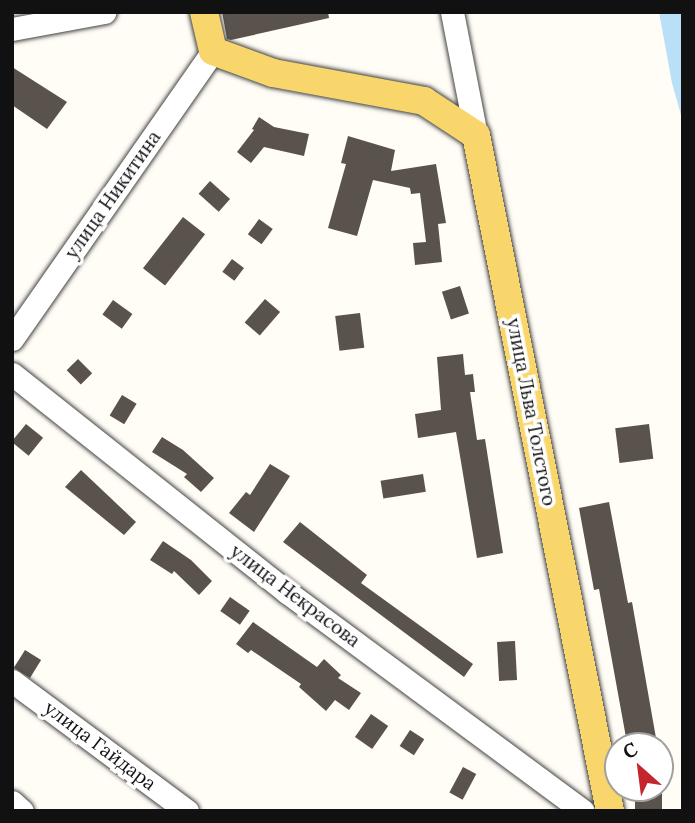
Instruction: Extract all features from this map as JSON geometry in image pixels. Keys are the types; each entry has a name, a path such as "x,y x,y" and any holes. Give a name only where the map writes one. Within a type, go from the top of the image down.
{"main road":[{"path":"204,12 213,51 273,73 424,101 476,135"},
{"name":"улица Льва Толстого","path":"476,135 610,811"}],"street":[{"path":"12,29 104,12"},
{"name":"улица Льва Толстого","path":"452,12 476,135"},
{"name":"улица Никитина","path":"12,339 213,51"},
{"name":"улица Некрасова","path":"12,374 287,592 583,811"},
{"name":"улица Гайдара","path":"12,681 187,811"},
{"path":"12,802 22,811"}],"water":[{"path":"659,12 683,12 683,122 672,83"}],"building":[{"path":"222,12 328,12 329,18 231,40 227,39"},
{"path":"12,67 67,102 47,129 12,105"},
{"path":"259,117 274,127 309,134 304,156 264,147 251,163 237,152 254,130 252,129"},
{"path":"348,136 395,150 391,171 436,164 446,223 438,224 442,262 415,265 413,243 426,242 420,193 411,194 410,188 373,180 357,236 328,228 346,164 341,163"},
{"path":"210,181 230,199 219,212 199,194"},
{"path":"183,217 205,234 165,285 143,268"},
{"path":"259,219 273,229 262,244 248,234"},
{"path":"232,259 244,268 234,281 222,272"},
{"path":"460,286 469,314 451,319 442,292"},
{"path":"265,299 280,312 260,336 245,322"},
{"path":"113,300 132,314 122,329 102,315"},
{"path":"360,313 364,348 339,351 335,316"},
{"path":"463,354 465,375 473,374 475,392 470,392 477,440 485,439 503,553 477,558 456,432 418,438 415,414 441,410 437,357"},
{"path":"78,359 92,373 81,384 67,370"},
{"path":"122,395 137,404 124,424 110,416"},
{"path":"26,424 43,438 29,456 12,442"},
{"path":"649,424 653,459 620,463 615,428"},
{"path":"162,437 183,450 214,478 201,492 184,477 187,474 152,452"},
{"path":"270,464 290,476 254,532 229,513 246,492 250,495"},
{"path":"81,470 136,522 124,535 65,487"},
{"path":"423,474 426,492 383,499 381,481"},
{"path":"609,502 628,603 632,602 655,732 625,732 599,589 594,590 579,508"},
{"path":"300,522 367,575 361,583 473,664 464,677 283,542"},
{"path":"163,541 191,560 212,581 199,595 174,571 172,574 150,560"},
{"path":"230,597 250,611 240,625 220,611"},
{"path":"253,622 317,667 324,659 341,675 338,678 361,693 349,710 335,700 326,711 299,687 301,684 251,650 248,653 236,644"},
{"path":"515,641 517,680 499,681 497,642"},
{"path":"25,650 41,660 30,678 14,668"},
{"path":"371,714 388,726 372,749 355,737"},
{"path":"410,730 424,739 414,755 400,746"},
{"path":"463,767 476,774 463,800 449,793"},
{"path":"635,802 662,802 662,811 635,811"}]}
